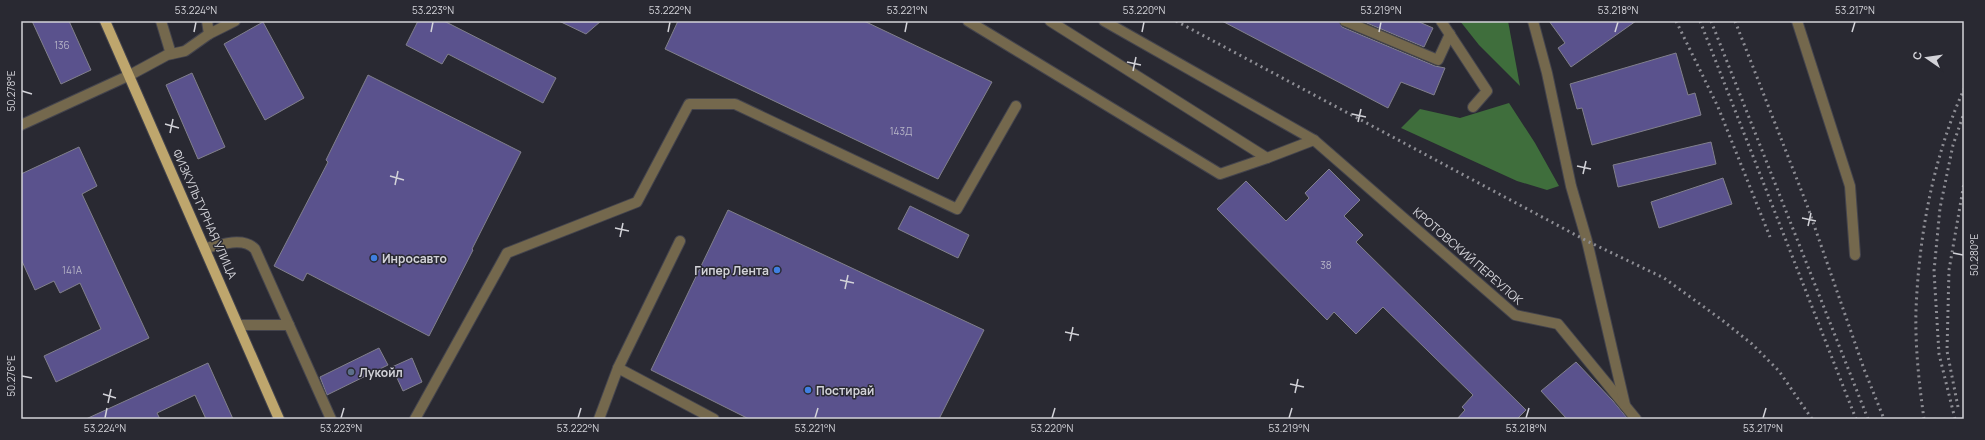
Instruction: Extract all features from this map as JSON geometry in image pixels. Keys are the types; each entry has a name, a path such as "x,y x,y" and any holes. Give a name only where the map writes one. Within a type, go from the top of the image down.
{"main road":[{"name":"ФИЗКУЛЬТУРНАЯ УЛИЦА","path":"105,21 206,248 279,419"}],"street":[{"path":"161,21 170,54"},
{"path":"207,21 209,34"},
{"path":"21,125 130,75 170,54 186,51 209,34 235,21"},
{"path":"968,21 1220,174 1314,140"},
{"path":"1050,21 1267,158"},
{"name":"КРОТОВСКИЙ ПЕРЕУЛОК","path":"1104,21 1314,140 1515,315 1558,324 1636,419"},
{"path":"1345,21 1438,60 1445,27"},
{"path":"1433,21 1445,27 1487,91 1472,107"},
{"path":"1533,21 1547,73 1571,186 1587,240 1626,408"},
{"path":"1797,21 1850,186 1855,255"},
{"path":"415,419 507,253 637,202 689,104 735,104 957,209 1016,106"},
{"path":"206,248 242,241 250,243 255,249 331,419"},
{"path":"599,419 618,368 680,241"},
{"path":"239,325 289,325"},
{"path":"618,368 714,419"}],"green space":[{"path":"1460,21 1508,21 1520,86 1479,45"},
{"path":"1509,103 1535,143 1559,186 1547,190 1517,181 1401,128 1420,109 1460,118"}],"building":[{"path":"32,21 69,21 91,70 61,84"},
{"path":"418,21 444,21 556,78 543,103 448,54 442,64 406,45"},
{"path":"559,21 601,21 586,34"},
{"path":"678,21 864,21 992,82 938,179 665,49"},
{"path":"1222,21 1339,21 1342,27 1435,66 1445,68 1434,95 1401,82 1388,108"},
{"path":"1362,21 1417,21 1433,28 1424,47"},
{"path":"1549,21 1636,21 1571,67 1558,48 1565,43"},
{"path":"263,22 304,98 265,120 224,44"},
{"path":"1676,53 1688,95 1695,93 1701,115 1592,145 1582,108 1577,109 1570,84"},
{"path":"192,73 225,147 198,159 166,85"},
{"path":"368,75 521,152 429,336 307,273 303,281 274,266 328,162 326,160"},
{"path":"1711,142 1716,164 1618,187 1613,165"},
{"path":"79,147 97,186 82,194 149,338 56,382 44,356 101,329 80,283 60,293 54,281 35,290 21,259 21,174"},
{"path":"1329,169 1360,200 1344,216 1363,235 1356,242 1526,410 1517,419 1457,419 1465,410 1462,407 1473,395 1383,307 1356,334 1334,312 1327,320 1217,209 1246,181 1286,221 1309,198 1305,193"},
{"path":"1723,178 1732,204 1659,228 1651,202"},
{"path":"910,206 969,235 958,258 898,229"},
{"name":"Гипер Лента","path":"728,210 984,330 939,419 749,419 651,370"},
{"name":"Лукойл","path":"379,348 388,365 327,395 320,377"},
{"path":"412,358 422,382 403,391 392,367"},
{"path":"1576,362 1628,419 1567,419 1541,391"},
{"path":"208,363 233,419 206,419 195,395 157,413 160,419 86,419"}],"railway":[{"path":"1176,21 1587,241 1664,278 1722,320 1752,344 1779,371 1812,419"},
{"path":"1676,21 1718,107 1770,237"},
{"path":"1700,21 1856,419"},
{"path":"1711,21 1868,419"},
{"path":"1735,21 1807,205 1864,369 1884,419"},
{"path":"1924,419 1916,337 1916,310 1920,254 1924,225 1936,169 1953,115 1964,89"},
{"path":"1955,419 1939,354 1934,271 1940,208 1953,145 1964,113"},
{"path":"1958,407 1947,351 1949,270 1964,183"}],"place":[{"name":"Инросавто","path":"374,258"},
{"name":"Гипер Лента","path":"777,270"},
{"name":"Лукойл","path":"351,372"},
{"name":"Постирай","path":"808,390"}]}
